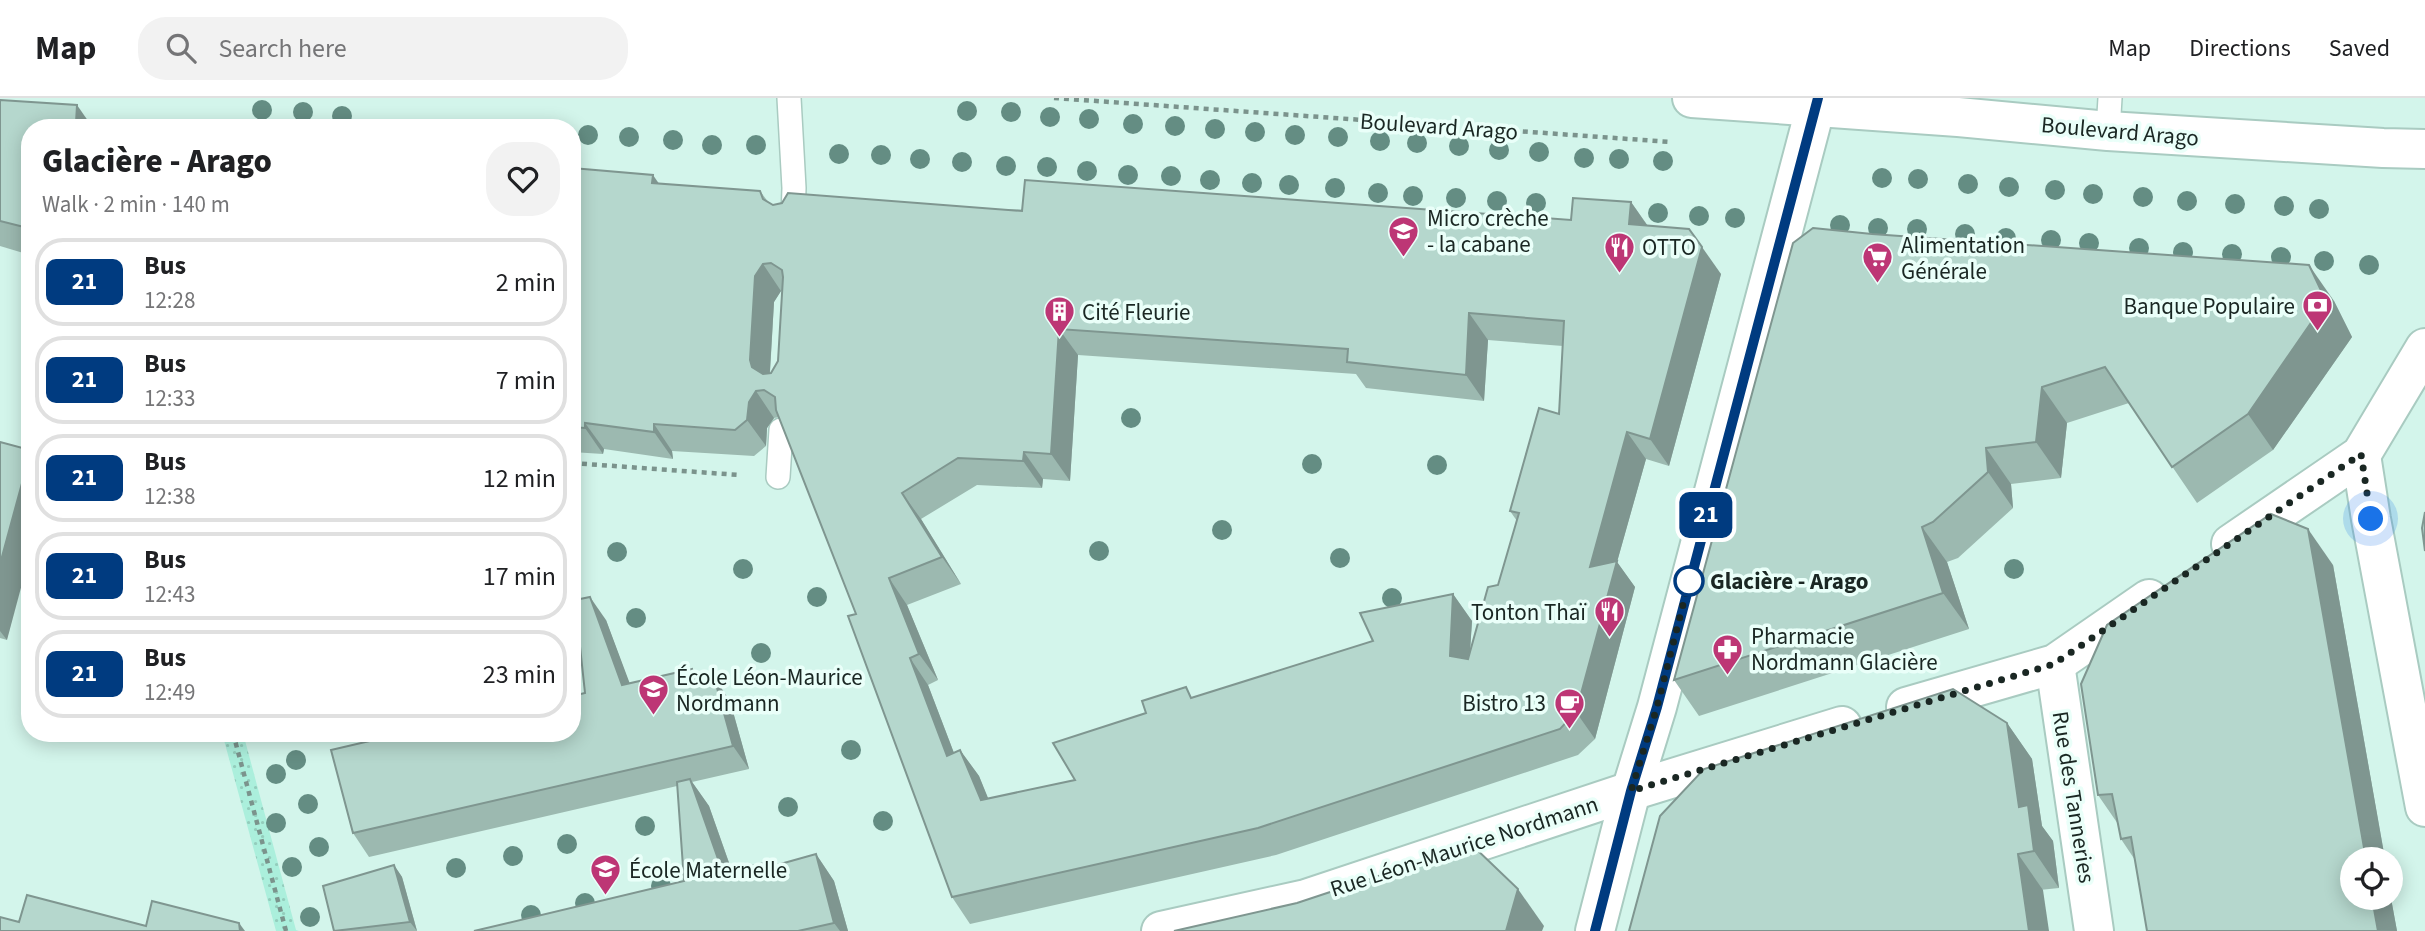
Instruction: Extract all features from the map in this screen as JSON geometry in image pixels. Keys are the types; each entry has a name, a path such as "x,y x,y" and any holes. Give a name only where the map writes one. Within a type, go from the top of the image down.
{"street":[{"name":"Boulevard Arago","path":"1692,98 2109,115 2369,148 2425,149"},
{"path":"1595,931 1817,102"},
{"name":"Rue Léon-Maurice Nordmann","path":"1161,931 1306,899 1631,791 2054,664 2361,454 2425,348"},
{"path":"2361,454 2425,807"},
{"name":"Rue des Tanneries","path":"2054,664 2094,931"}],"lane":[{"path":"789,98 793,218"},
{"path":"778,477 781,430"}],"path":[{"name":"Boulevard Arago","path":"1054,98 1681,143"},
{"path":"581,464 778,477"},
{"path":"235,742 286,931"}],"green space":[{"path":"224,742 245,742 296,930 299,931 276,931"}],"building":[{"path":"0,100 77,105 76,119 21,119 21,226 0,221"},
{"path":"581,169 653,175 652,183 760,191 763,199 773,205 782,203 788,193 1022,211 1025,180 1571,220 1573,198 1631,202 1629,224 1689,229 1702,247 1650,439 1627,432 1590,567 1617,561 1576,712 1560,729 1258,828 952,897 848,616 856,614 776,410 775,397 764,390 756,391 749,402 747,420 735,430 654,424 654,432 585,423 585,428 581,428","holes":["771,263 782,270 778,361 771,373 763,374 752,367 750,360 755,276 763,264","1469,313 1564,321 1559,414 1539,408 1510,511 1519,513 1498,585 1488,587 1468,659 1450,656 1453,594 1360,613 1373,641 1191,698 1186,687 1142,701 1146,713 1053,743 1075,780 981,800 960,750 947,756 910,658 919,654 889,578 942,557 902,493 958,458 1023,461 1024,452 1051,454 1059,329 1348,349 1347,362 1466,375"]},
{"path":"1813,228 2309,265 2326,301 2248,414 2172,467 2105,367 2042,387 2036,442 1986,448 1988,472 1933,522 1922,527 1943,593 1674,680 1793,243"},
{"path":"0,442 21,448 21,487 0,564"},
{"path":"2425,512 2425,551 2422,528"},
{"path":"2271,514 2308,529 2364,847 2340,847 2340,910 2374,910 2378,931 2147,931 2131,837 2121,839 2112,794 2098,795 2081,684 2107,625"},
{"path":"590,597 622,685 692,669 694,682 714,677 733,746 353,833 331,750 365,742 581,742 581,694 585,693 581,656 581,599"},
{"path":"1953,689 2007,723 2019,807 2028,805 2034,851 2018,854 2029,931 1629,931 1660,816 1704,769"},
{"path":"690,779 723,873 764,863 766,868 816,854 834,923 798,931 474,931 684,881 677,782"},
{"path":"1472,845 1518,889 1506,931 1174,931 1297,903"},
{"path":"394,865 410,922 334,931 323,886"},
{"path":"27,895 146,926 152,901 239,923 240,931 0,931 0,917 19,922"}],"bus line":[{"name":"21","path":"1595,931 1818,98"}],"place":[{"name":"Micro crèche - la cabane","path":"1404,258"},
{"name":"OTTO","path":"1619,274"},
{"name":"Alimentation Générale","path":"1878,285"},
{"name":"Banque Populaire","path":"2318,333"},
{"name":"Cité Fleurie","path":"1059,339"},
{"name":"Glacière - Arago","path":"1689,581"},
{"name":"Tonton Thaï","path":"1609,639"},
{"name":"Pharmacie Nordmann Glacière","path":"1728,676"},
{"name":"École Léon-Maurice Nordmann","path":"653,717"},
{"name":"Bistro 13","path":"1569,730"},
{"name":"École Maternelle","path":"606,897"}],"route":[{"path":"1689,581 1657,707 1631,791 2054,664 2302,497 2361,454 2371,519"}]}
